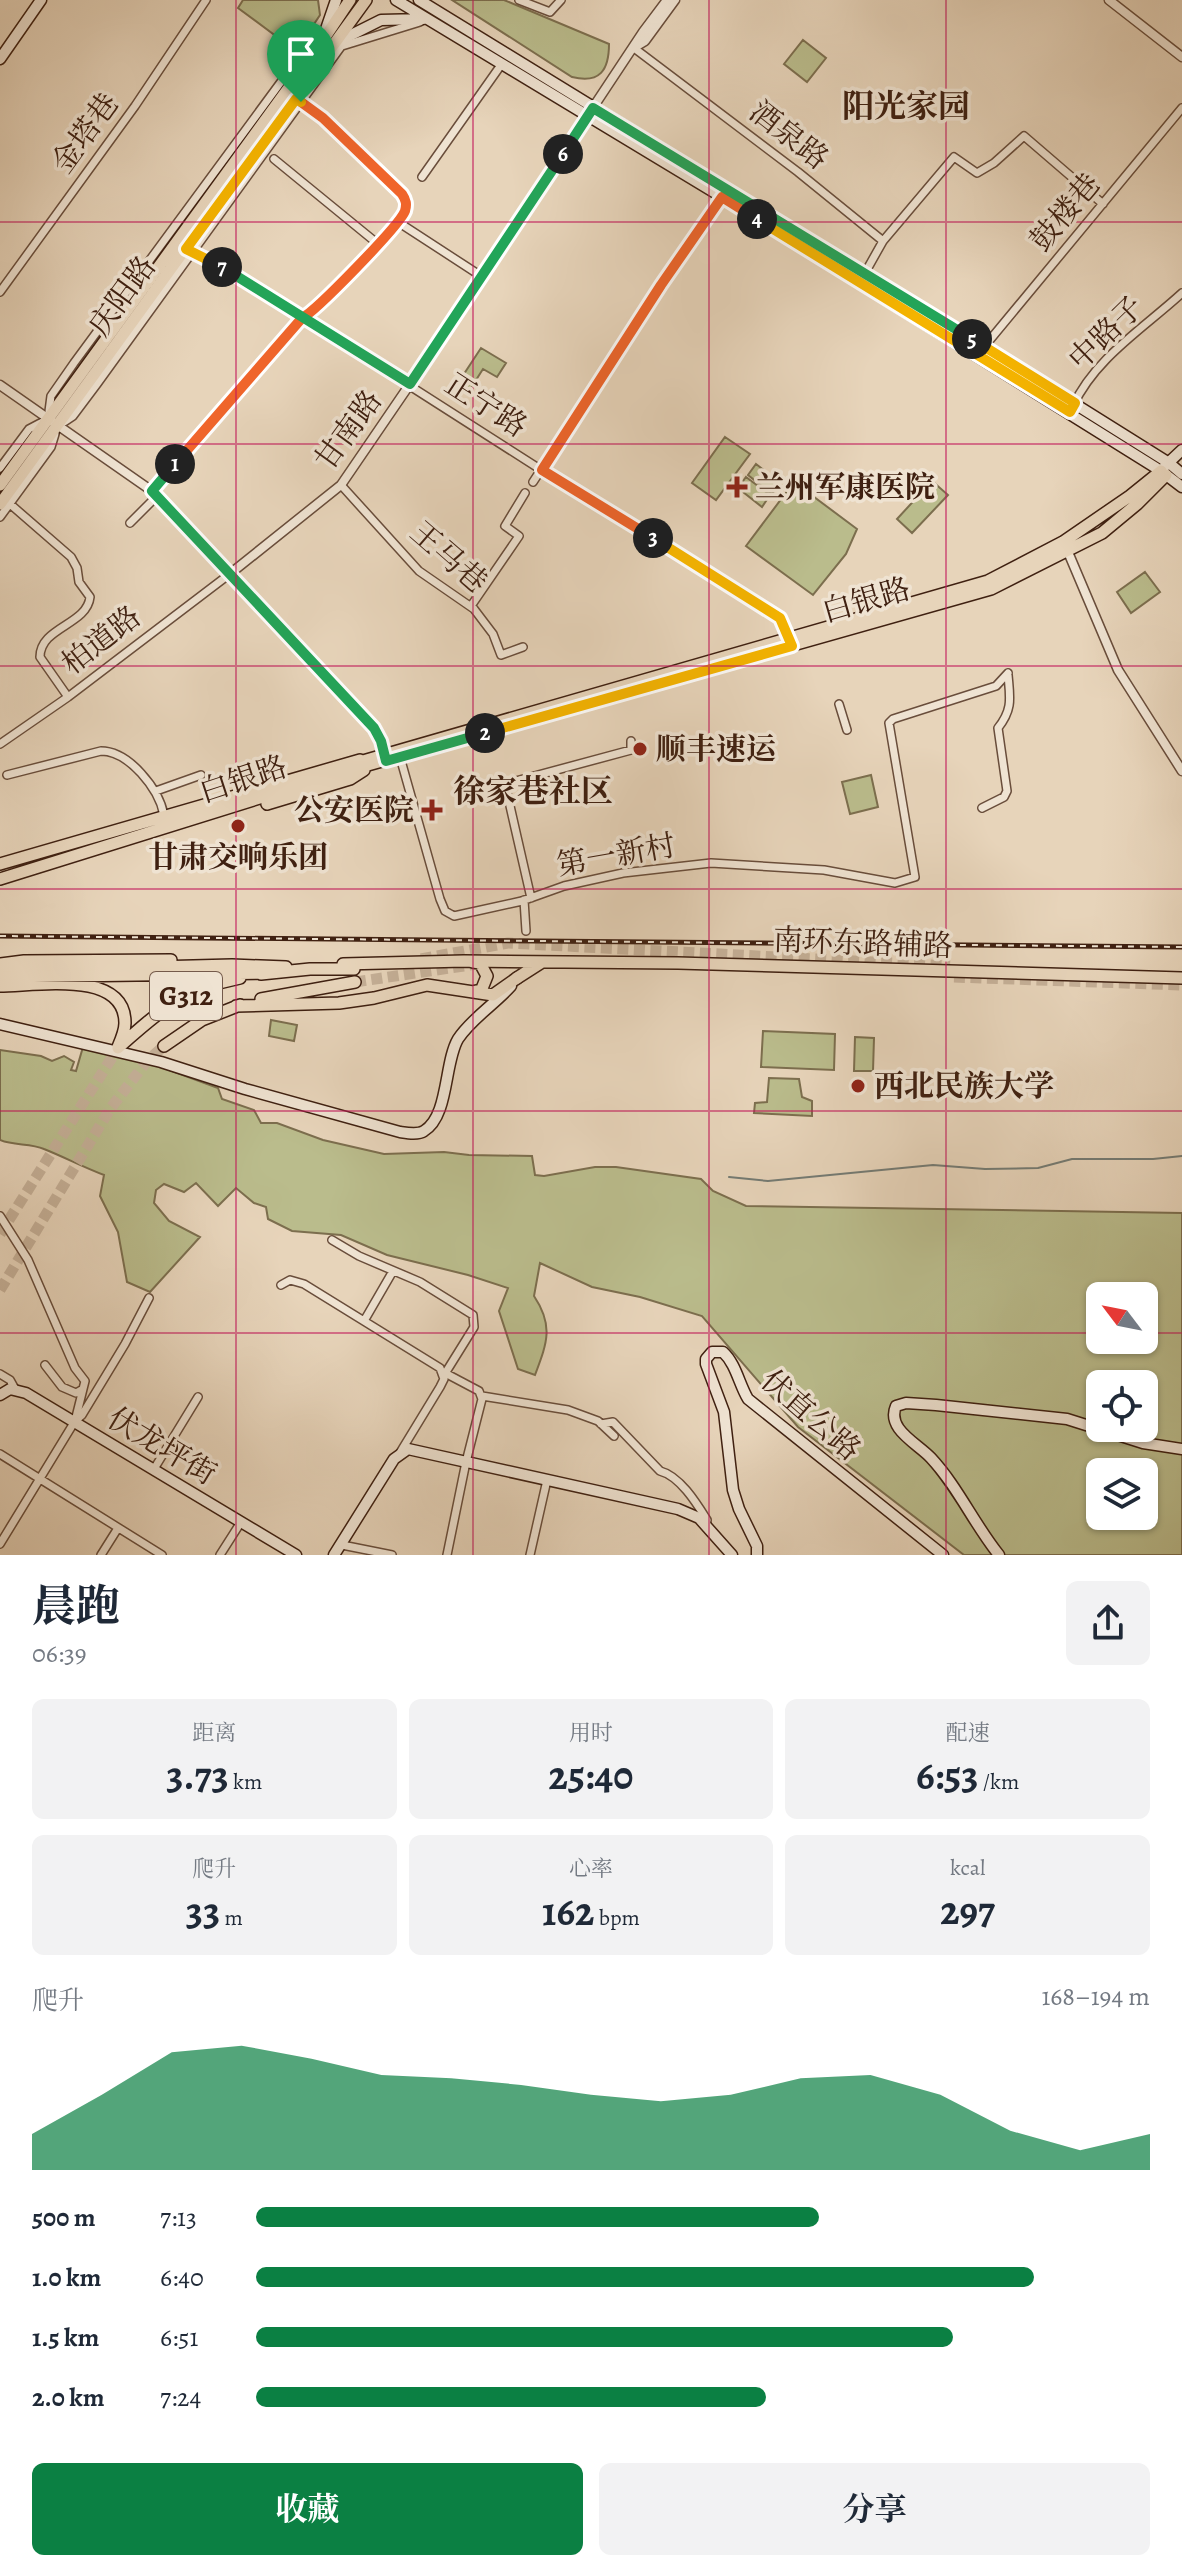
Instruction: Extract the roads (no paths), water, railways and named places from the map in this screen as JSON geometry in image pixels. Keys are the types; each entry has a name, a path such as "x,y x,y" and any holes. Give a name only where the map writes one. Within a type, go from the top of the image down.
{"main road":[{"path":"0,49 34,0"},
{"path":"0,59 41,0"},
{"path":"322,42 336,0"},
{"name":"庆阳路","path":"5,504 52,422 350,0"},
{"name":"庆阳路","path":"0,485 190,251 338,45 366,0"},
{"path":"396,0 432,15 865,273 984,347 1072,408"},
{"path":"419,0 432,15 501,65 591,112 722,197 1172,468 1182,487"},
{"path":"427,0 432,15"},
{"path":"338,45 349,35 381,20 432,15"},
{"path":"1172,468 1182,450"},
{"name":"白银路","path":"0,872 385,757 991,589 1102,533 1144,499 1172,468"},
{"name":"白银路","path":"385,757 400,757 791,643 988,581 1063,542 1172,468"},
{"path":"0,864 164,815 370,762"},
{"path":"0,885 350,779 370,762"},
{"name":"白银路","path":"0,879 342,770"},
{"path":"0,964 147,959 232,965"},
{"name":"南环东路辅路","path":"232,965 274,968 383,962 690,963 1182,978"},
{"path":"473,962 480,963 487,976 481,991 476,991"},
{"path":"236,1006 339,1003 427,985 493,995 542,962"},
{"path":"0,971 232,965"},
{"path":"0,977 268,973"},
{"name":"G312","path":"0,986 81,984 105,990 116,997 126,1024 118,1048 146,1023 196,990 268,973 355,976 236,1006 202,1020 164,1046"},
{"path":"0,1024 161,1062 259,1093 400,1132 415,1133 424,1131 434,1119 443,1096 449,1062 460,1035 517,978"},
{"name":"伏直公路","path":"757,1555 757,1546 733,1490 724,1412 706,1364 712,1352 723,1352 730,1359 748,1399 943,1555"},
{"path":"0,1395 15,1389"},
{"name":"伏龙坪街","path":"15,1389 75,1421 296,1555"},
{"name":"伏直公路","path":"999,1555 947,1477 895,1423 892,1415 896,1406 906,1403 936,1405 1067,1419 1143,1443 1182,1449"},
{"path":"334,1555 401,1451 408,1449 678,1509 699,1518 732,1555"}],"street":[{"name":"金塔巷","path":"0,292 135,106 206,0"},
{"path":"519,0 550,12 561,0"},
{"name":"甘南路","path":"231,573 341,485 667,0"},
{"name":"甘南路","path":"634,48 645,41 675,0"},
{"path":"1109,0 1182,57"},
{"path":"338,45 432,15"},
{"name":"酒泉路","path":"634,48 798,172 883,241"},
{"path":"422,177 501,65"},
{"path":"130,523 302,318 312,313 378,244 406,209 402,194 323,118 298,100"},
{"name":"鼓楼巷","path":"984,347 1182,108"},
{"path":"865,273 883,241 954,157 977,173 994,163 1024,136 1103,204"},
{"path":"274,159 378,244"},
{"path":"533,482 722,197"},
{"path":"398,222 481,276"},
{"name":"正宁路","path":"190,251 227,269 542,470 696,563 780,618 791,643"},
{"name":"中路子","path":"1072,408 1080,389 1102,363 1182,293"},
{"path":"0,385 154,493 374,728 385,757"},
{"path":"0,468 29,429 52,422"},
{"name":"王马巷","path":"341,485 419,571 471,606 493,634 501,655 523,647"},
{"path":"471,606 519,536 505,526 525,493"},
{"path":"0,517 5,504 71,557 79,582 90,597 86,608 45,641 39,651 68,697"},
{"path":"1068,552 1118,670 1182,771"},
{"name":"柏道路","path":"0,744 68,697 231,573"},
{"name":"第一新村","path":"631,741 631,750 505,784 528,899 564,886 623,873 711,863 824,870 895,883 915,877 889,723 893,719 996,686 1008,673 1010,707 1008,716 998,728 1007,791 1001,799 982,808"},
{"path":"839,704 847,730"},
{"path":"7,775 111,751 139,772 156,791 164,815"},
{"path":"400,757 445,911 460,916 528,899 526,931"},
{"path":"156,791 201,775"},
{"path":"0,1216 28,1260 62,1341 85,1381 75,1421"},
{"path":"332,1240 420,1282 473,1315 474,1327 401,1451"},
{"path":"364,1321 393,1271"},
{"path":"281,1285 290,1280 304,1284 479,1391 482,1396 447,1555"},
{"path":"0,1544 118,1356 149,1298"},
{"path":"45,1365 62,1387 76,1393 83,1389"},
{"path":"0,1374 10,1380 15,1389"},
{"path":"482,1396 568,1410 601,1424 614,1436"},
{"path":"154,1469 198,1397"},
{"path":"601,1424 613,1422 660,1471 669,1473 702,1512 707,1520 706,1527"},
{"path":"0,1454 162,1555"},
{"path":"530,1555 547,1480"},
{"path":"220,1555 241,1522"},
{"path":"101,1555 118,1528"},
{"path":"342,1545 392,1555"}],"waterway":[{"path":"729,1177 768,1181 933,1165 985,1169 1038,1168 1072,1159 1182,1156"}],"tunnel":[{"path":"421,959 508,943 950,966"},
{"path":"355,982 477,964"},
{"path":"954,977 1182,985"},
{"path":"0,1290 110,1109 147,1061 164,1046"},
{"path":"0,1234 118,1048"}],"railway":[{"path":"0,936 1182,947"}],"place":[{"name":"兰州军康医院","path":"737,487"},
{"name":"顺丰速运","path":"640,749"},
{"name":"公安医院","path":"432,810"},
{"name":"甘肃交响乐团","path":"238,826"},
{"name":"西北民族大学","path":"858,1086"}],"district":[{"name":"阳光家园","path":"906,106"},
{"name":"徐家巷社区","path":"533,791"}]}
